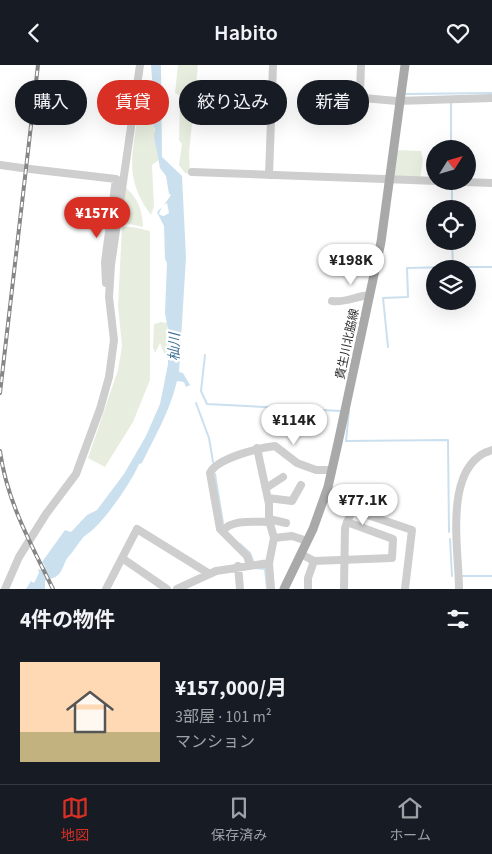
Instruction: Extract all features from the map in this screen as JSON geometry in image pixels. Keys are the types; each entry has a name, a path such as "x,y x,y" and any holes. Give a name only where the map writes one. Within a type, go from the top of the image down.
{"main road":[{"name":"貴生川北脇線","path":"284,589 325,497 332,471 370,295 391,180 405,65"}],"street":[{"path":"5,589 18,557 46,513 76,474 100,409 112,360 114,340 110,297 118,211 140,65"},
{"path":"270,175 273,65"},
{"path":"361,65 361,97 400,100 492,98"},
{"path":"0,165 22,168"},
{"path":"30,169 116,179 105,262 106,283 110,297"},
{"path":"192,172 492,183"},
{"path":"332,301 342,303 353,297 370,295"},
{"path":"253,565 247,555 222,531 210,473 216,465 257,448 278,447 297,463 316,470 332,471"},
{"path":"257,448 268,498 269,521 274,538 269,563 271,589"},
{"path":"459,589 459,486 470,464 492,450"},
{"path":"266,488 284,477"},
{"path":"268,498 292,501 301,485"},
{"path":"325,497 352,510 412,530 406,589"},
{"path":"344,589 347,522 352,510"},
{"path":"222,531 227,526 238,522 269,521 286,523"},
{"path":"301,554 314,561 392,558 393,539 347,522"},
{"path":"106,589 137,529 208,573"},
{"path":"274,538 292,536 307,541"},
{"path":"122,558 167,589"},
{"path":"308,589 308,578 314,561"},
{"path":"177,589 208,573 238,566 269,563"},
{"path":"238,566 240,589"}],"green space":[{"path":"178,65 198,65 196,80 179,80 179,95 175,93"},
{"path":"136,125 154,125 160,159 152,165 154,206 151,215 137,191 134,181 132,170"},
{"path":"179,125 192,125 189,153 190,174 185,173 179,165 182,144 179,140"},
{"path":"397,150 421,151 423,159 420,179 393,178"},
{"path":"126,188 134,196 139,206 143,227 121,222 122,201"},
{"path":"122,227 133,227 150,231 150,380 133,422 105,467 88,458 118,370 122,346 118,306"},
{"path":"167,323 167,354 164,353 160,343 155,353 153,347 154,324"}],"water":[{"path":"151,65 161,65 161,80 152,80"},
{"name":"杣川","path":"153,125 162,125 162,157 182,176 186,257 179,372 183,373 190,385 186,387 184,382 177,381 166,413 142,463 139,464 108,513 93,530 82,538 67,558 60,573 45,581 45,589 26,589 31,581 34,583 39,573 38,569 42,570 45,566 42,562 65,530 71,532 87,515 97,510 124,474 146,436 160,404 168,364 168,330 165,313 167,263 165,259 164,226 157,212 162,207 160,215 164,216 169,213 167,203 164,205 171,195 169,194 166,176 160,168 154,137 155,129"}],"waterway":[{"path":"406,94 492,93"},
{"path":"451,103 451,140"},
{"path":"452,190 452,200"},
{"path":"452,250 453,267 492,267"},
{"path":"388,347 383,298 408,297 407,268 426,268"},
{"path":"205,355 201,391 207,404 341,411"},
{"path":"196,403 209,438 213,462"},
{"path":"349,411 346,441 448,440 449,532"},
{"path":"215,474 223,523"},
{"path":"450,539 452,576"},
{"path":"240,544 250,553 254,563"},
{"path":"254,568 265,569 267,589"},
{"path":"462,576 492,576"}],"railway":[{"path":"0,393 38,65"},
{"path":"0,451 3,470 14,505 28,539 53,589"}]}
